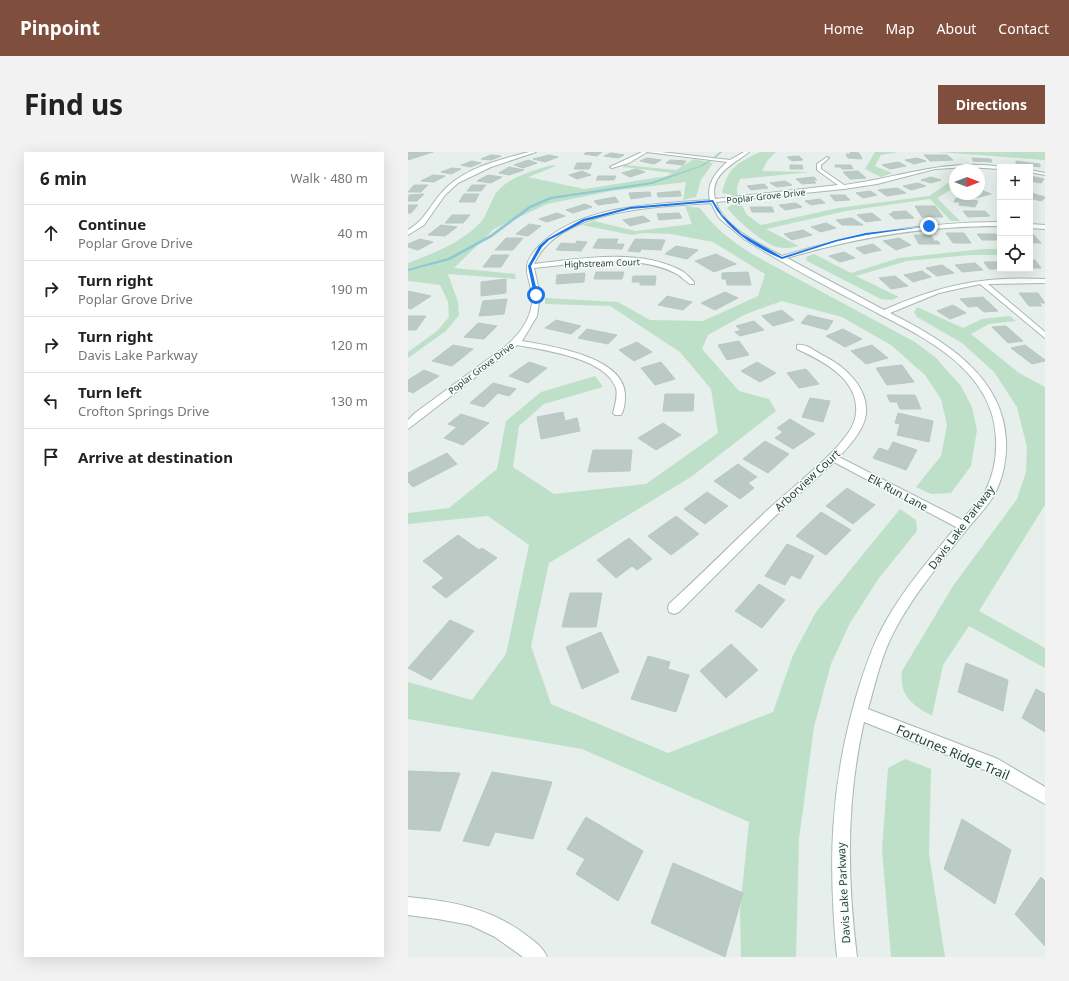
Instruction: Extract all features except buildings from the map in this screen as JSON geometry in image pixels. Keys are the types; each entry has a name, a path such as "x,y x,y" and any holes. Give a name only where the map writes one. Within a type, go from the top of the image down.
{"street":[{"path":"408,233 427,220 446,190 460,179 534,152"},
{"path":"612,167 627,162 645,152"},
{"path":"649,152 730,161"},
{"path":"713,201 713,182 717,174 730,161 747,152"},
{"path":"827,158 819,164 819,170 844,187"},
{"name":"Poplar Grove Drive","path":"408,426 418,415 516,342 530,324 536,303 536,295 530,266 540,247 548,240 584,220 630,208 844,187 892,179 935,168 967,166 997,168"},
{"path":"1033,172 1045,174"},
{"name":"Davis Lake Parkway","path":"713,201 720,216 741,235 927,336 957,357 981,383 998,416 1002,433 1003,450 1000,469 988,494 921,581 892,622 876,655 859,713 848,761 840,839 840,876 847,957"},
{"path":"782,258 838,240 890,230 952,225 997,224"},
{"path":"1033,226 1045,227"},
{"name":"Highstream Court","path":"530,266 637,260 661,264 673,268 688,278 692,283"},
{"path":"884,313 943,289 982,282 1045,281"},
{"path":"982,282 1045,336"},
{"path":"516,342 577,357 605,368 612,374 620,390 618,413"},
{"name":"Arborview Court","path":"674,608 847,442 859,421 861,412 859,396 852,382 840,369 822,357 800,348"},
{"name":"Elk Run Lane","path":"832,457 964,526"},
{"name":"Fortunes Ridge Trail","path":"859,713 992,765 1045,796"},
{"path":"408,906 437,908 489,922 514,938 537,957"}],"green space":[{"path":"760,152 776,152 767,161 762,171 812,172 740,179 737,187 737,196 722,193 727,177 735,167 745,159"},
{"path":"875,152 899,152 881,155 875,166 892,173 881,177 865,169"},
{"path":"938,152 1045,152 1045,160"},
{"path":"694,159 713,163 701,180 696,197 683,200 686,182 611,191 547,204 494,229 454,268 515,274 516,279 448,274 458,302 459,315 446,331 408,358 408,352 437,331 449,317 448,302 440,285 408,281 408,263 444,248 469,233 483,219 496,193 501,187 521,175 551,165 556,166 528,177 584,189 667,176 672,173 623,167 625,165 676,170"},
{"path":"949,183 949,191 937,198 960,221 951,221 930,199 846,211 766,229 799,246 790,248 777,247 764,241 743,225 727,208 731,205 741,204 747,215 761,225 838,208 929,196"},
{"path":"685,206 700,208 724,234 752,254 915,342 936,358 961,386 972,407 977,430 971,466 951,493 931,494 916,487 941,456 947,425 941,399 925,375 891,345 842,317 782,301 746,314 708,335 702,349 739,391 769,399 776,411 691,477 549,563 531,646 551,704 668,753 773,712 793,655 816,612 900,509 916,520 917,531 879,578 850,623 831,664 814,727 799,839 796,957 741,957 740,910 749,822 582,749 408,719 408,682 472,700 506,654 529,545 488,516 408,524 408,513 449,508 497,469 506,421 541,392 595,376 603,387 544,404 519,426 513,467 554,494 646,484 718,433 711,389 680,352 610,306 545,304 545,298 618,302 650,320 703,321 758,296 765,274 713,242 671,234 644,233 632,235 582,225 594,221 635,231 692,224"},
{"path":"983,249 997,249 997,255 970,255 907,261 856,276 899,297 892,300 881,299 807,261 806,257 814,254 851,273 899,258"},
{"path":"917,307 963,328 982,319 1010,316 1016,321 989,324 971,334 1019,373 1045,387 1045,505 979,611 1045,648 1045,668 969,626 943,665 932,716 918,708 908,699 903,687 902,671 953,586 1017,499 1026,472 1027,447 1017,407 994,372 962,343 917,317 914,312"},
{"path":"905,759 931,769 929,854 945,957 891,957 882,850 888,768"}],"waterway":[{"path":"715,157 721,152"},
{"path":"408,270 449,259 491,236 530,207 551,198 652,183 701,166 711,160"}],"route":[{"path":"536,295 530,266 540,247 557,234 584,220 601,214 630,208 713,201 720,216 741,235 782,258 838,240 890,230 929,226"}]}
